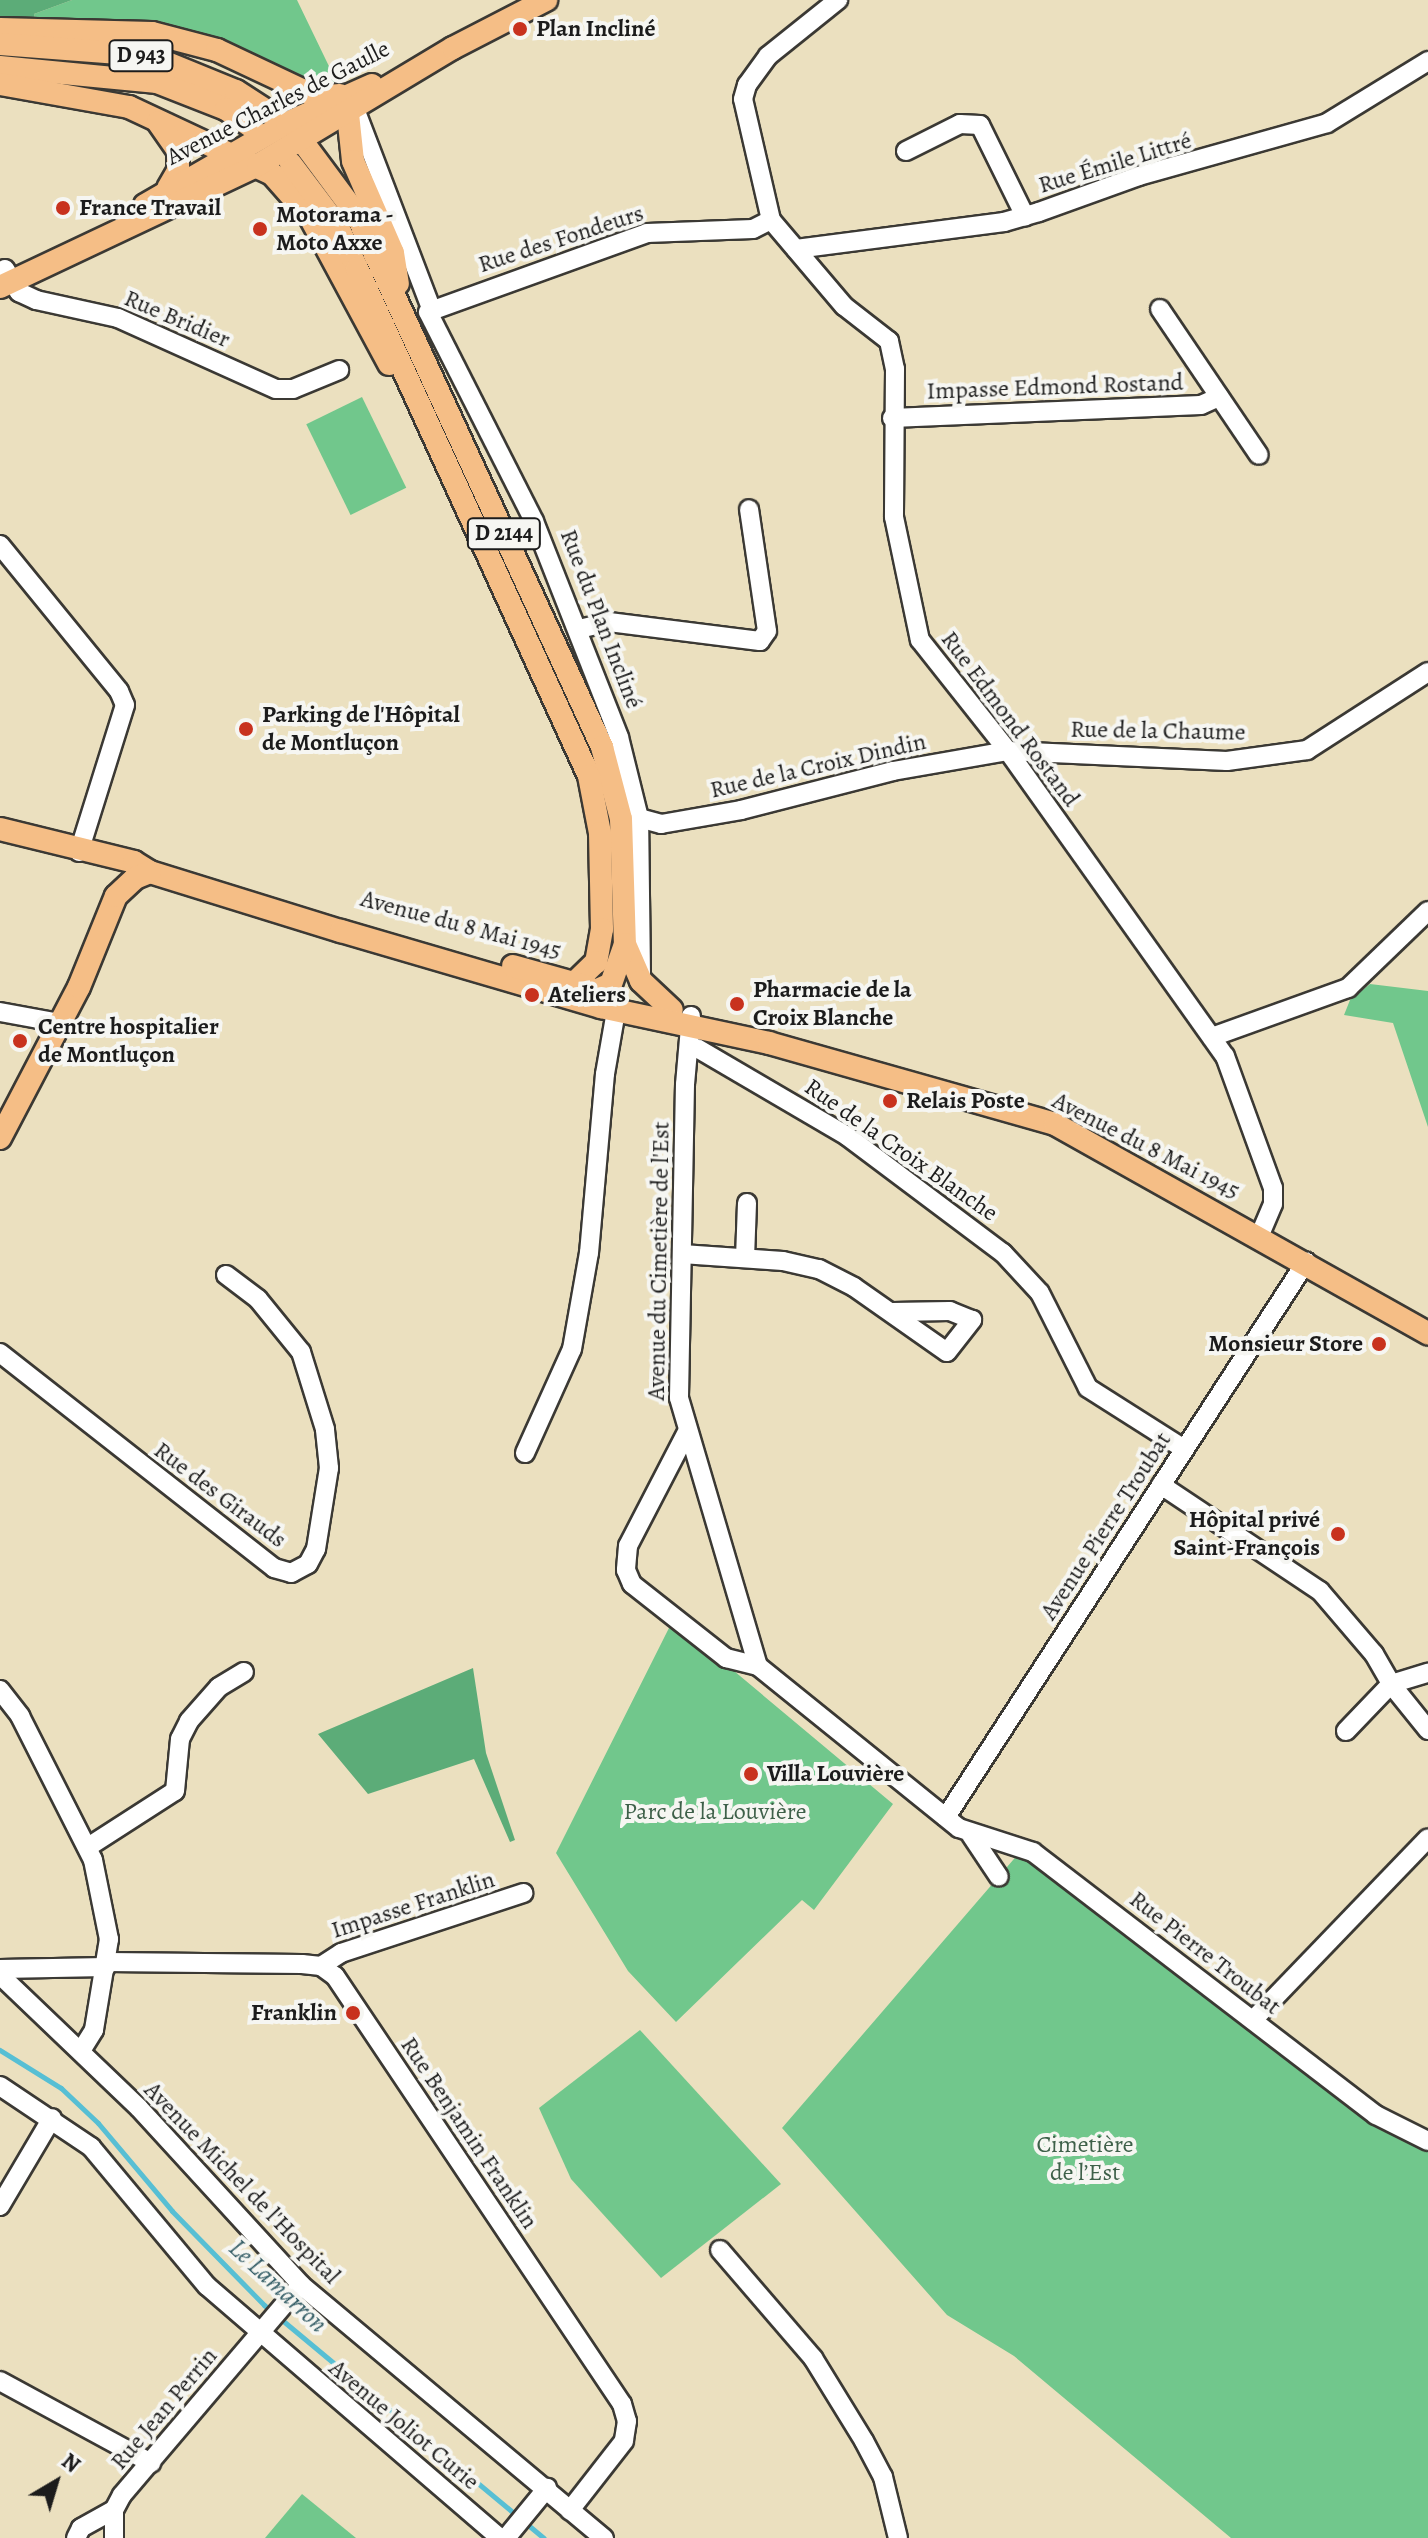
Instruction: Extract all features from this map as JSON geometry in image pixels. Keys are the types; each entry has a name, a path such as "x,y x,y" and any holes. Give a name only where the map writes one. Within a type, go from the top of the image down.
{"main road":[{"name":"Avenue Charles de Gaulle","path":"298,121 355,107 453,48 546,0"},
{"path":"0,29 152,33 217,50 279,82 329,97 422,60"},
{"name":"D 943","path":"0,44 129,54 162,61 223,85 298,121"},
{"name":"Avenue Charles de Gaulle","path":"164,198 267,160 298,121 453,48"},
{"path":"404,316 393,253 353,161 355,107 422,60"},
{"name":"D 943","path":"0,67 157,82 226,109 252,127"},
{"path":"279,82 298,121 353,161"},
{"path":"0,84 148,113 267,160 298,121"},
{"path":"148,113 169,132 178,151 178,171 164,198"},
{"name":"Avenue Charles de Gaulle","path":"4,277 164,198 267,160"},
{"name":"D 2144","path":"267,160 357,215 602,747 621,819 625,944 618,993"},
{"name":"D 2144","path":"267,160 337,225 589,776 600,833 602,929 596,962 574,983"},
{"name":"Avenue du 8 Mai 1945","path":"0,829 493,972 618,993"},
{"name":"Avenue du 8 Mai 1945","path":"79,852 104,863 140,871"},
{"path":"104,863 116,896"},
{"path":"0,1138 60,1023 116,896 140,871"},
{"name":"Avenue du 8 Mai 1945","path":"306,918 344,920 618,993 692,1025 769,1043 1055,1124 1260,1235 1428,1333"},
{"name":"D 2144","path":"602,929 618,993"},
{"path":"618,993 692,1025"}],"street":[{"path":"771,220 746,113 747,85 768,56 838,0"},
{"name":"Rue Émile Littré","path":"796,249 1025,216 1139,176 1327,123 1428,61"},
{"name":"Rue du Plan Incliné","path":"355,107 430,303 429,320 534,521 579,629 619,737 639,818 605,1074 589,1253 572,1349 525,1453"},
{"path":"906,151 960,124 980,125 1025,216"},
{"name":"Rue Edmond Rostand","path":"771,220 844,306 889,341 895,369 892,418 894,517 920,640 1008,751 1225,1056 1273,1188 1273,1204 1260,1235"},
{"name":"Rue des Fondeurs","path":"430,303 647,233 753,229 771,220"},
{"name":"Rue Bridier","path":"4,277 36,300 133,324 276,389 293,389 339,370"},
{"name":"Impasse Edmond Rostand","path":"1160,309 1259,455"},
{"name":"Impasse Edmond Rostand","path":"892,418 1201,405 1219,397"},
{"path":"579,629 609,622 760,641 767,631 749,509"},
{"path":"0,545 119,691 125,705 79,852"},
{"name":"Rue de la Chaume","path":"1008,751 1227,761 1307,750 1428,672"},
{"name":"Rue de la Croix Dindin","path":"639,818 661,824 728,812 893,771 1008,751"},
{"path":"1212,1037 1348,988 1428,911"},
{"path":"0,1012 60,1023"},
{"name":"Avenue du Cimetière de l'Est","path":"692,1025 685,1084 679,1398 758,1666"},
{"name":"Rue de la Croix Blanche","path":"692,1025 1003,1253 1040,1293 1088,1388 1184,1449"},
{"path":"745,1258 747,1203"},
{"path":"682,1254 745,1258 819,1269 893,1312"},
{"name":"Avenue Pierre Troubat","path":"946,1817 1306,1262"},
{"name":"Rue des Girauds","path":"0,1353 274,1568 291,1573 308,1564 316,1549 329,1468 325,1429 301,1352 258,1299 226,1275"},
{"path":"687,1432 628,1546 626,1570 632,1584 726,1658 758,1666 946,1817"},
{"path":"1161,1485 1320,1591 1374,1654 1391,1684 1428,1730"},
{"path":"88,1847 175,1791 180,1739 189,1721 219,1687 244,1672"},
{"path":"1346,1731 1391,1684 1428,1673"},
{"path":"0,1690 20,1716 88,1847 109,1939 94,2030 81,2051"},
{"name":"Rue Pierre Troubat","path":"946,1817 971,1835 1033,1852 1376,2115 1428,2141"},
{"path":"971,1835 999,1877"},
{"path":"1253,2020 1428,1838"},
{"name":"Impasse Franklin","path":"321,1966 341,1953 523,1893"},
{"path":"0,1972 106,1964 321,1966"},
{"name":"Rue Benjamin Franklin","path":"321,1966 335,1976 622,2404 627,2421 624,2441 570,2510"},
{"name":"Avenue Michel de l'Hospital","path":"0,1972 81,2051 301,2285 604,2538"},
{"name":"Avenue Joliot Curie","path":"0,2086 52,2118 114,2170 207,2286 266,2327 507,2535"},
{"path":"0,2206 52,2118"},
{"path":"720,2250 813,2358 883,2477 898,2538"},
{"name":"Rue Jean Perrin","path":"114,2510 301,2285"},
{"path":"0,2381 151,2463"},
{"path":"507,2535 547,2488"},
{"path":"76,2538 81,2528 114,2510 114,2538"}],"green space":[{"path":"0,0 72,0 34,14 36,23 0,23"},
{"path":"72,0 297,0 339,87 292,80 250,55 36,23 34,14"},
{"path":"362,397 406,488 351,515 306,424"},
{"path":"1370,984 1428,991 1428,1127 1393,1023 1344,1015 1350,1000"},
{"name":"Parc de la Louvière","path":"673,1620 893,1804 814,1910 802,1900 676,2022 628,1971 556,1853"},
{"path":"473,1668 486,1753 515,1840 510,1842 474,1759 368,1794 318,1734"},
{"name":"Cimetière de l’Est","path":"1020,1852 1428,2148 1428,2538 1231,2538 1014,2356 947,2315 782,2128"},
{"path":"640,2030 781,2184 661,2278 571,2179 539,2108"},
{"path":"302,2494 356,2538 265,2538"}],"waterway":[{"name":"Le Lamarron","path":"0,2050 61,2088 98,2123 172,2211 264,2305 544,2538"}],"place":[{"name":"Plan Incliné","path":"520,29"},
{"name":"France Travail","path":"63,208"},
{"name":"Motorama - Moto Axxe","path":"260,229"},
{"name":"Parking de l'Hôpital de Montluçon","path":"246,729"},
{"name":"Ateliers","path":"532,995"},
{"name":"Pharmacie de la Croix Blanche","path":"737,1004"},
{"name":"Centre hospitalier de Montluçon","path":"20,1041"},
{"name":"Relais Poste","path":"890,1101"},
{"name":"Monsieur Store","path":"1379,1344"},
{"name":"Hôpital privé Saint-François","path":"1338,1534"},
{"name":"Villa Louvière","path":"751,1774"},
{"name":"Franklin","path":"353,2013"}]}
